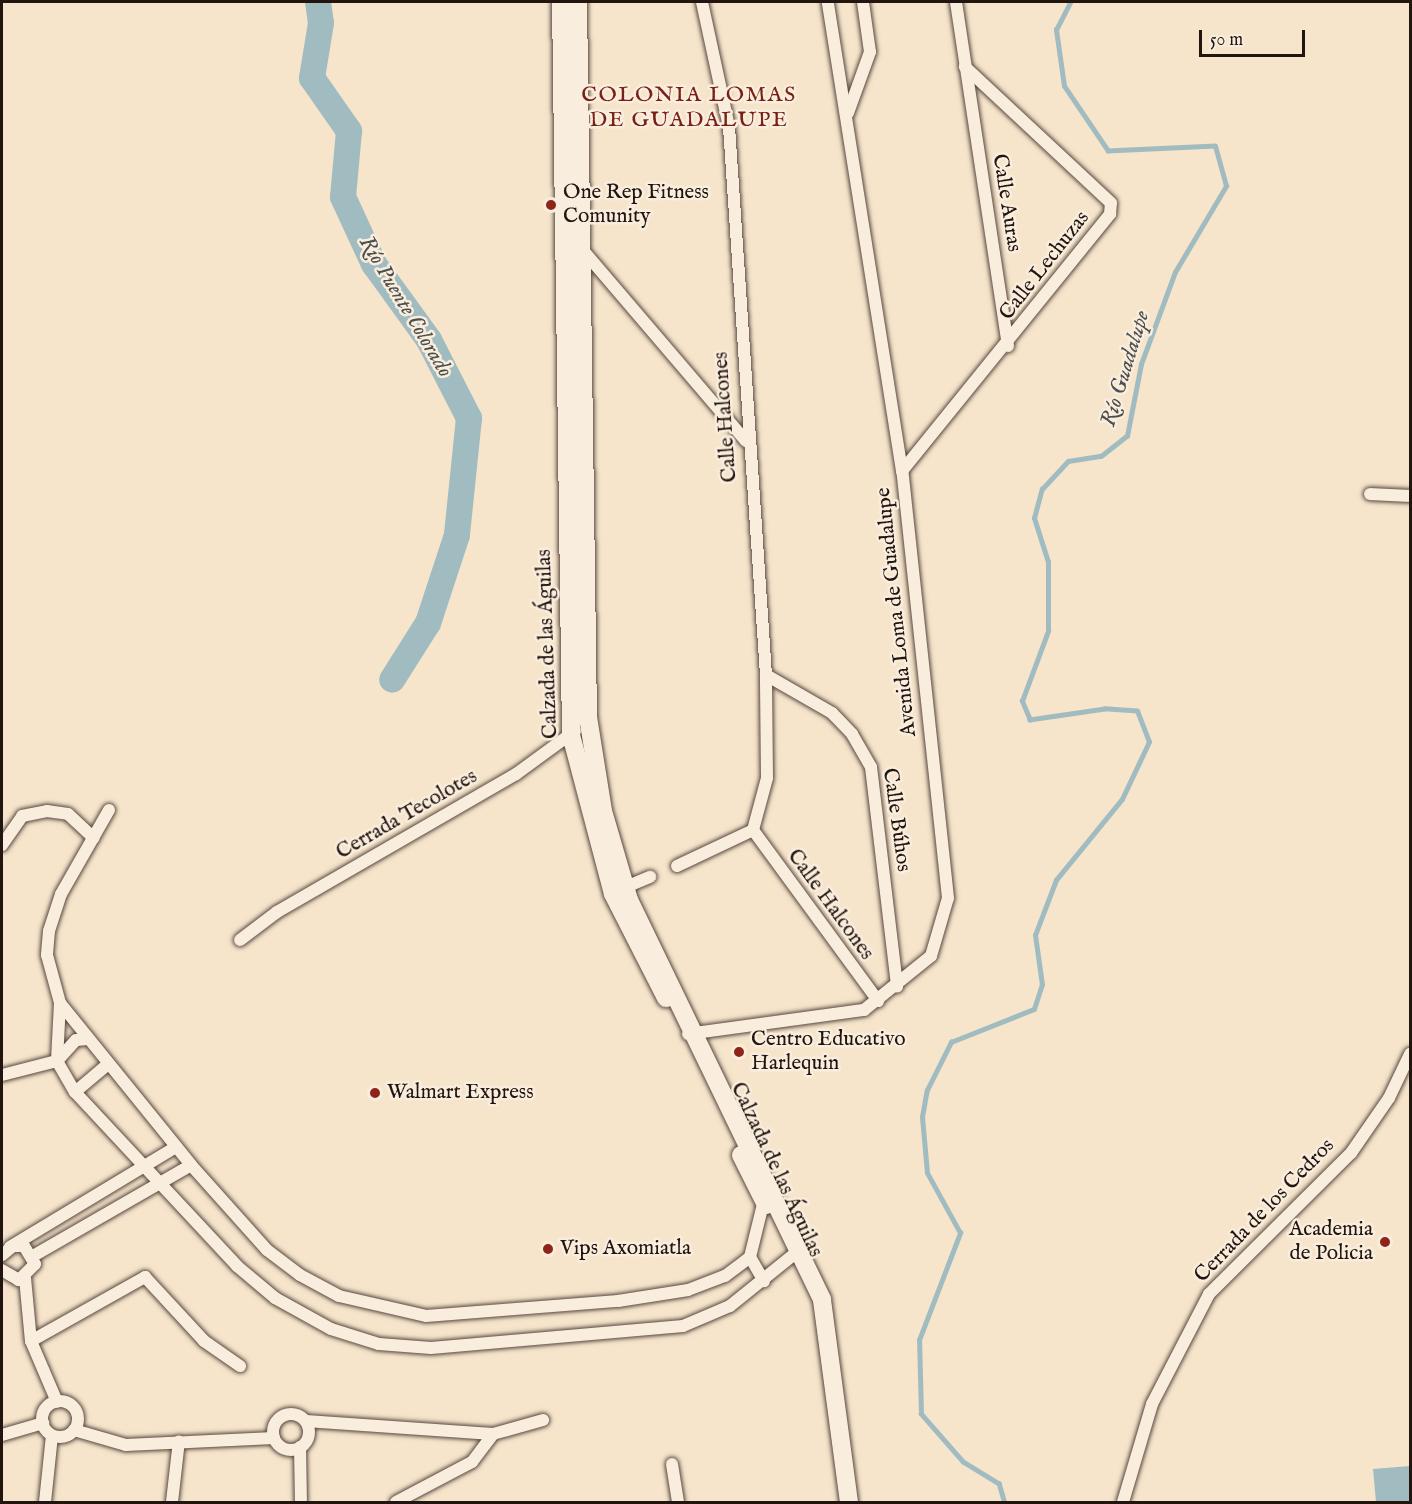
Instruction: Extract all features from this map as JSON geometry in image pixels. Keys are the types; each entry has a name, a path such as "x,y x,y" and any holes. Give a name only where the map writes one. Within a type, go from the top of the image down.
{"main road":[{"name":"Calzada de las Águilas","path":"561,2 571,735 619,890 802,1250 822,1300 825,1338 849,1503"},
{"name":"Calzada de las Águilas","path":"578,2 584,250 588,717 619,890"},
{"name":"Calzada de las Águilas","path":"691,1033 764,1200 792,1257 825,1338"}],"street":[{"name":"Calle Halcones","path":"702,2 729,127 746,441 766,675 767,778 753,830 878,1001"},
{"name":"Avenida Loma de Guadalupe","path":"691,1033 845,1016 878,1001 931,956 948,898 902,471 848,114 828,2"},
{"path":"848,114 870,52 863,2"},
{"path":"956,2 965,67"},
{"name":"Calle Auras","path":"965,67 1008,345"},
{"name":"Calle Lechuzas","path":"902,471 1098,234 1111,203 965,67"},
{"path":"564,235 584,250 746,441"},
{"path":"1370,494 1410,496"},
{"name":"Calle Búhos","path":"766,675 832,713 852,734 871,767 897,986"},
{"name":"Cerrada Tecolotes","path":"240,940 278,912 516,774 571,735 588,717"},
{"path":"110,810 61,894 49,931 48,955 60,1004 57,1061 75,1092 161,1187 275,1298 331,1329 379,1344 431,1348 683,1326 730,1306 792,1257"},
{"path":"2,845 22,816 47,811 68,814 94,838"},
{"path":"677,866 753,830"},
{"path":"619,890 650,877"},
{"path":"60,1004 107,1065 191,1165 267,1250 300,1275 381,1310 426,1316 618,1301 688,1290 725,1276 750,1257 764,1200"},
{"path":"2,1075 57,1061 76,1040 88,1039"},
{"name":"Cerrada de los Cedros","path":"1123,1503 1152,1404 1209,1294 1351,1153 1389,1098 1410,1054"},
{"path":"75,1092 107,1065"},
{"path":"6,1251 176,1147"},
{"path":"33,1256 161,1187 191,1165"},
{"path":"125,1180 137,1199"},
{"path":"2,1269 13,1280 25,1278 33,1270 33,1256 24,1246 6,1251"},
{"path":"750,1257 764,1281"},
{"path":"31,1341 145,1276 204,1341 240,1366"},
{"path":"25,1278 31,1341 57,1402 74,1408 74,1430"},
{"path":"45,1503 52,1435 43,1423 46,1408 57,1402"},
{"path":"274,1438 283,1416 306,1421 493,1434 543,1420"},
{"path":"301,1503 300,1447 309,1435 306,1421"},
{"path":"2,1435 43,1423"},
{"path":"52,1435 74,1430 126,1445 274,1438"},
{"path":"396,1503 472,1462 493,1434"},
{"path":"274,1438 282,1447 300,1447"},
{"path":"172,1503 179,1441"},
{"path":"672,1464 678,1503"}],"water":[{"path":"1410,1466 1410,1502 1376,1502 1373,1469"}],"waterway":[{"name":"Río Puente Colorado","path":"318,2 321,23 312,78 349,131 343,197 374,264 429,340 469,418 457,535 428,623 392,680"},
{"name":"Río Guadalupe","path":"1004,1502 999,1484 963,1462 921,1414 919,1340 960,1233 927,1173 922,1117 927,1090 951,1042 1034,1009 1042,985 1035,935 1056,880 1122,799 1149,742 1137,711 1105,709 1030,720 1022,701 1048,631 1048,562 1034,518 1042,489 1068,461 1101,456 1127,436 1141,364 1175,272 1226,186 1215,146 1108,151 1064,86 1056,30 1070,2"}],"place":[{"name":"One Rep Fitness Comunity","path":"551,205"},
{"name":"Centro Educativo Harlequin","path":"739,1052"},
{"name":"Walmart Express","path":"375,1093"},
{"name":"Academia de Policia","path":"1385,1242"},
{"name":"Vips Axomiatla","path":"548,1249"}],"district":[{"name":"COLONIA LOMAS DE GUADALUPE","path":"689,108"}]}
